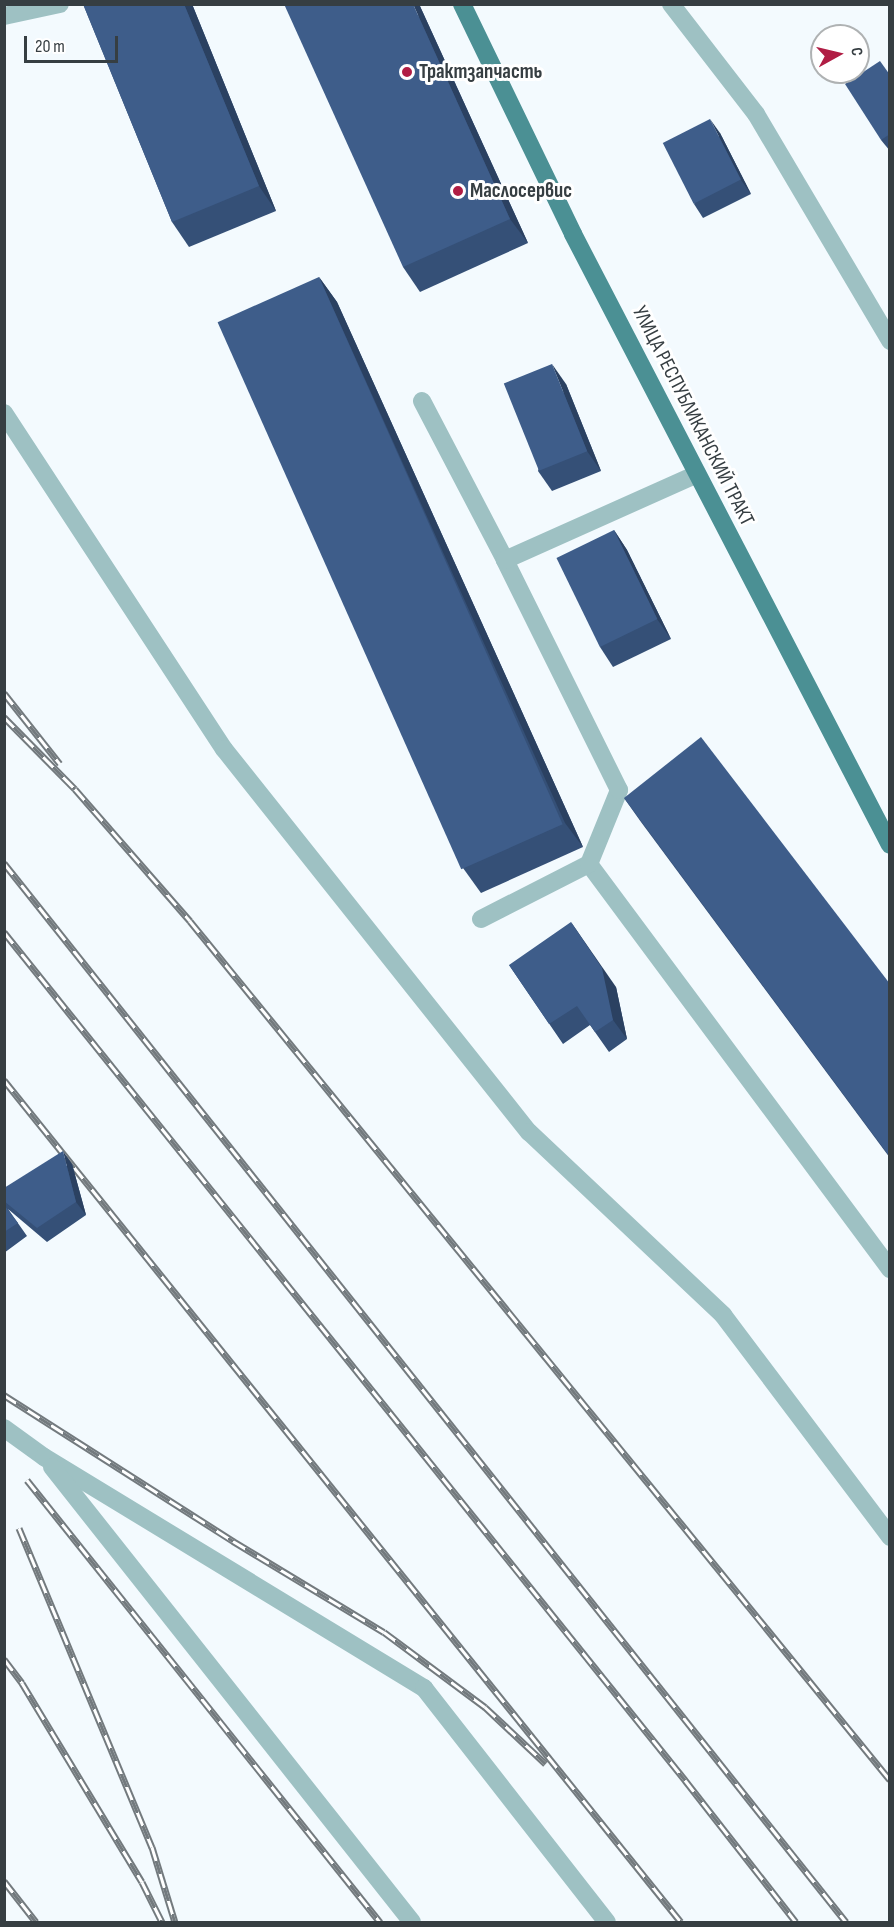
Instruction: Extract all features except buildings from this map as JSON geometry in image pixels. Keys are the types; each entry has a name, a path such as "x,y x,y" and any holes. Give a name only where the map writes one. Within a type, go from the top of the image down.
{"main road":[{"name":"УЛИЦА РЕСПУБЛИКАНСКИЙ ТРАКТ","path":"462,4 573,234 890,845"}],"lane":[{"path":"4,16 60,4"},
{"path":"671,4 756,114 890,341"},
{"path":"422,401 505,560 619,790 589,864 481,919"},
{"path":"4,414 224,749 529,1132 723,1315 890,1537"},
{"path":"505,560 697,474"},
{"path":"589,864 890,1269"},
{"path":"4,1428 44,1457 424,1688 607,1923"},
{"path":"44,1457 412,1923"}],"railway":[{"path":"4,693 60,764"},
{"path":"4,717 75,789 190,921 890,1780"},
{"path":"4,863 846,1922"},
{"path":"4,932 685,1780 796,1922"},
{"path":"4,1080 681,1922"},
{"path":"4,1395 233,1541 384,1632 485,1707 546,1764"},
{"path":"27,1480 380,1922"},
{"path":"19,1528 152,1847 175,1922"},
{"path":"4,1659 22,1683 142,1882 162,1922"},
{"path":"4,1881 36,1922"}],"place":[{"name":"Трактзапчасть","path":"407,72"},
{"name":"Маслосервис","path":"458,191"}]}
